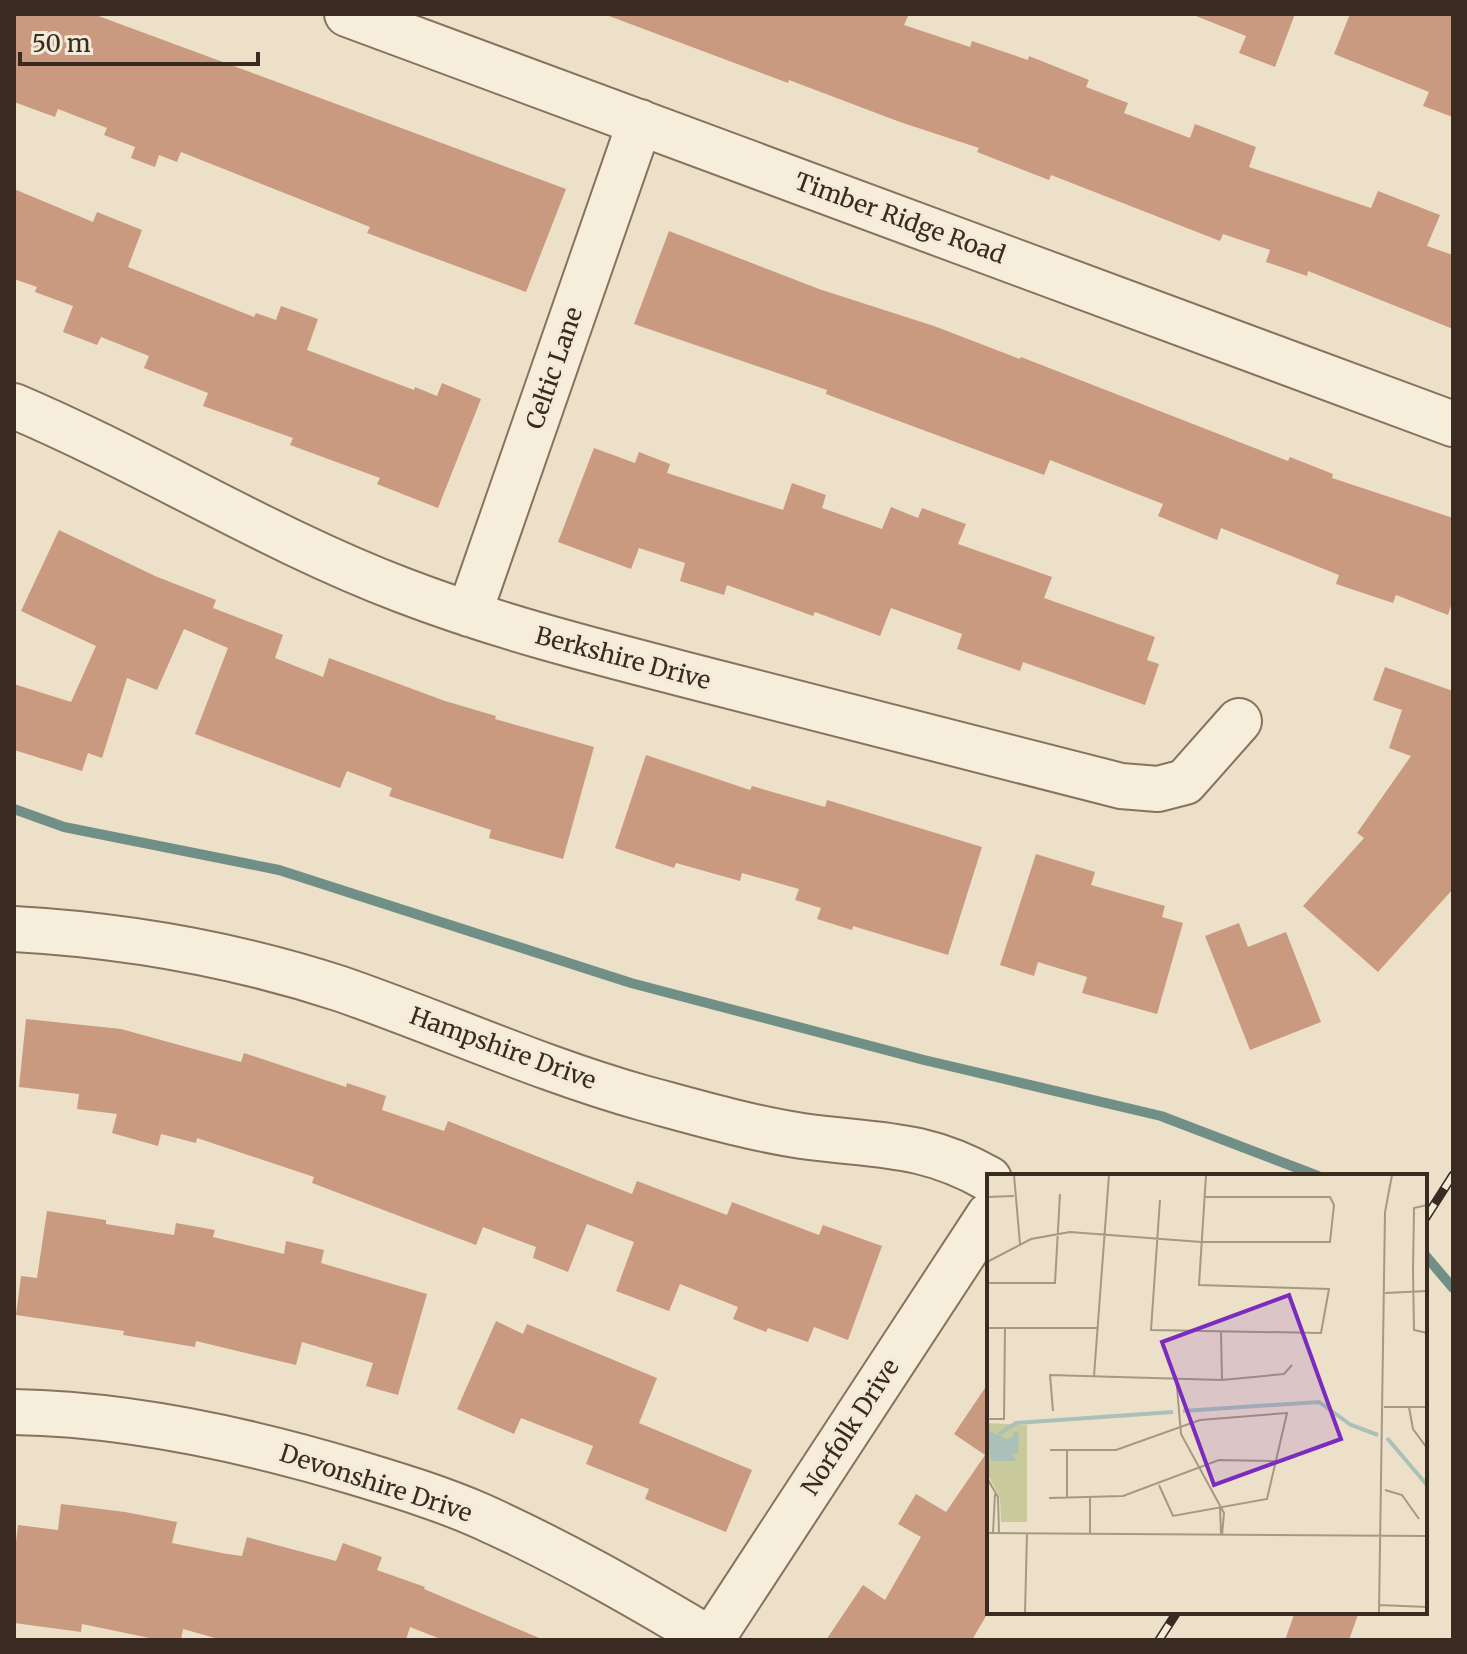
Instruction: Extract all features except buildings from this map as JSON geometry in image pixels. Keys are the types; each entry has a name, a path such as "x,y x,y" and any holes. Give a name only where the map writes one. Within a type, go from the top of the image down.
{"street":[{"name":"Timber Ridge Road","path":"347,14 1453,424"},
{"name":"Celtic Lane","path":"469,614 640,122"},
{"name":"Berkshire Drive","path":"15,409 123,457 275,536 390,585 469,614 586,649 1121,786 1158,789 1185,782 1239,721"},
{"name":"Hampshire Drive","path":"14,929 172,948 260,966 338,989 541,1065 640,1097 801,1136 882,1143 925,1151 961,1163 987,1178"},
{"name":"Norfolk Drive","path":"711,1640 987,1218"},
{"name":"Devonshire Drive","path":"14,1412 143,1423 231,1439 390,1483 478,1515 555,1551 711,1640"}],"waterway":[{"path":"14,809 64,827 279,870 631,983 924,1060 1161,1116 1313,1174"},
{"path":"1427,1257 1453,1288"}],"railway":[{"path":"1427,1216 1453,1175"},
{"path":"1159,1640 1176,1614"}]}
